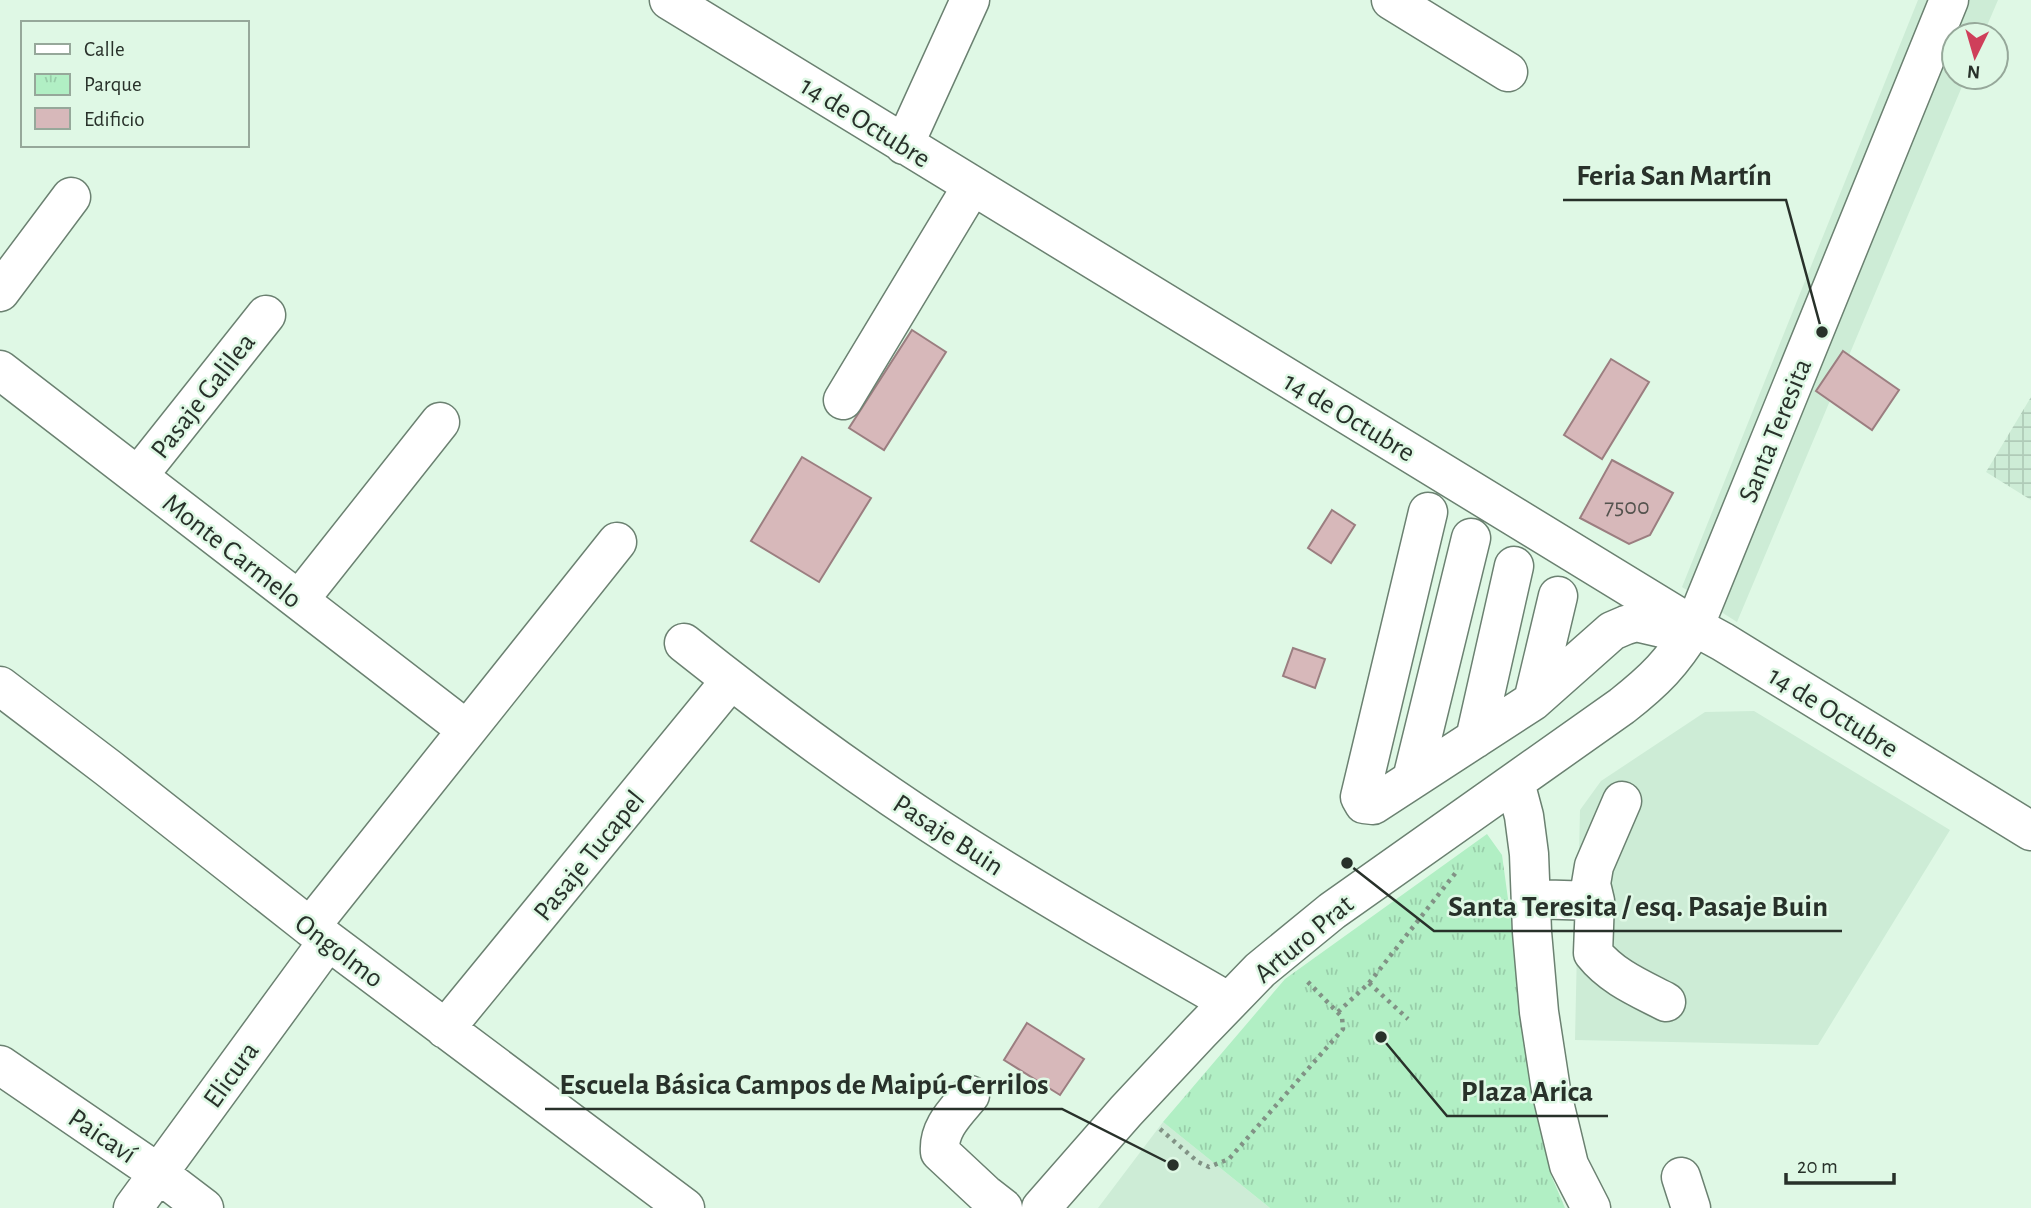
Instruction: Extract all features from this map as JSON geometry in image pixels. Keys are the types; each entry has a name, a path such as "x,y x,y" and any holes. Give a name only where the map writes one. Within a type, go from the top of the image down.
{"street":[{"name":"14 de Octubre","path":"669,0 1692,631 1723,642 2031,831"},
{"path":"904,145 970,0"},
{"name":"Santa Teresita","path":"1692,631 1949,0"},
{"path":"1400,2 1508,72"},
{"path":"844,400 972,186"},
{"path":"0,292 71,197"},
{"name":"Pasaje Galilea","path":"138,476 266,315"},
{"name":"Monte Carmelo","path":"0,370 467,730"},
{"path":"299,600 440,422"},
{"path":"1428,512 1360,797 1364,804 1373,805 1534,701 1612,631 1636,622 1692,631"},
{"path":"1412,779 1471,538"},
{"name":"Elicura","path":"132,1208 319,934 467,730 617,542"},
{"path":"1475,739 1514,566"},
{"path":"1534,701 1558,596"},
{"name":"Arturo Prat","path":"1041,1208 1126,1111 1269,963 1332,911 1622,706 1648,685 1678,653 1692,631"},
{"name":"Pasaje Buin","path":"684,643 806,737 963,844 1048,898 1229,1002"},
{"name":"Pasaje Tucapel","path":"445,1029 731,680"},
{"name":"Ongolmo","path":"0,685 319,934 685,1208"},
{"path":"1515,782 1524,816 1529,854 1539,1012 1551,1090 1569,1165 1591,1208"},
{"path":"1622,801 1594,866 1591,884 1595,901 1593,953 1621,979 1666,1002"},
{"path":"1531,900 1595,901"},
{"name":"Paicaví","path":"0,1065 158,1173 204,1208"},
{"path":"970,1095 942,1131 940,1152 1003,1208"}],"path":[{"path":"1338,1012 1369,983 1460,868"},
{"path":"1151,1122 1198,1162 1209,1167 1229,1159 1343,1029 1343,1021 1338,1012 1304,977"},
{"path":"1369,983 1408,1019"}],"shaded area":[{"path":"1918,0 1998,0 1989,21 1940,21 1940,91 1960,91 1737,622 1682,587"},
{"path":"2031,397 2031,500 1986,472"},
{"path":"1754,711 1950,830 1818,1045 1575,1040 1580,810 1601,781 1705,712"},
{"path":"1163,1122 1270,1208 1098,1208"}],"green space":[{"path":"1487,834 1502,855 1535,1096 1551,1175 1565,1208 1270,1208 1163,1122 1285,979"}],"building":[{"path":"912,330 946,352 884,450 849,428"},
{"path":"1843,351 1899,390 1872,430 1816,391"},
{"path":"1611,359 1649,382 1602,459 1564,435"},
{"path":"802,457 871,498 819,582 751,541"},
{"path":"1612,460 1673,493 1650,535 1629,544 1580,518"},
{"path":"1332,510 1355,525 1331,563 1308,548"},
{"path":"1293,648 1325,659 1315,688 1283,676"},
{"path":"1027,1023 1084,1059 1060,1095 1004,1060"}],"place":[{"name":"Feria San Martín","path":"1822,332"},
{"name":"Santa Teresita / esq. Pasaje Buin","path":"1347,863"},
{"name":"Plaza Arica","path":"1381,1037"},
{"name":"Escuela Básica Campos de Maipú-Cerrilos","path":"1173,1165"}]}
